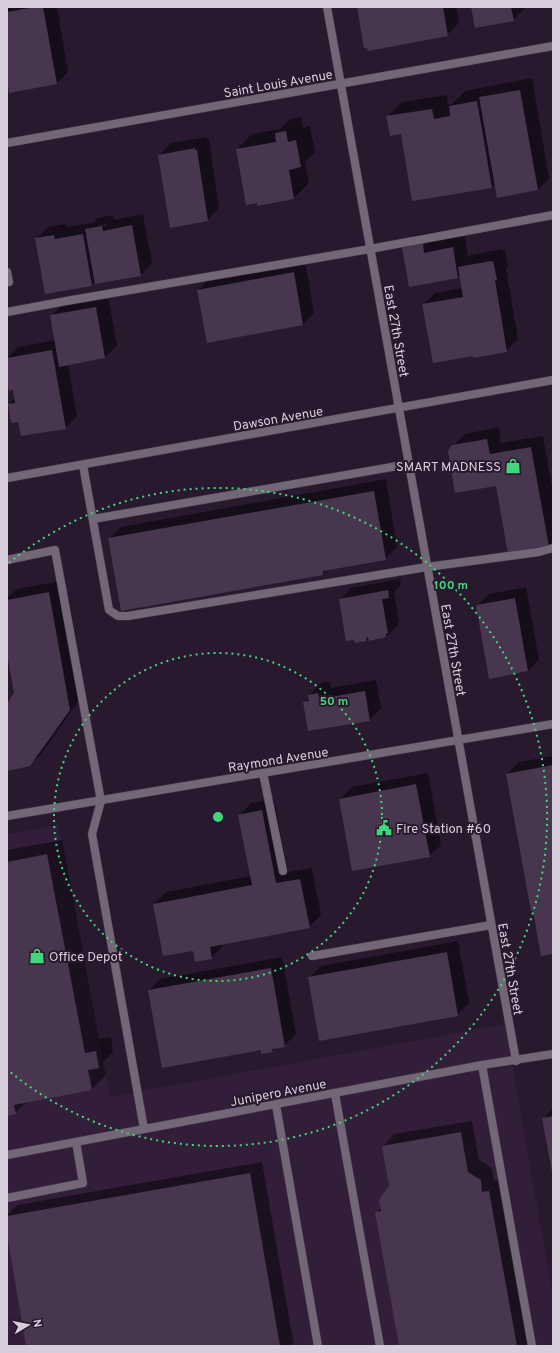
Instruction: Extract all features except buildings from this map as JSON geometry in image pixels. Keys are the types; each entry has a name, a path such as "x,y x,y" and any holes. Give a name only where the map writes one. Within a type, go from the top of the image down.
{"street":[{"name":"East 27th Street","path":"327,7 516,1060"},
{"name":"Saint Louis Avenue","path":"7,143 553,46"},
{"path":"7,312 80,298 370,249 553,215"},
{"path":"7,272 9,282"},
{"name":"Dawson Avenue","path":"7,478 553,380"},
{"path":"93,519 409,464"},
{"path":"83,465 109,610 118,616 128,616 427,567 539,552 553,548"},
{"path":"7,560 55,550 101,801 92,834 144,1129"},
{"name":"Raymond Avenue","path":"7,816 553,724"},
{"path":"263,773 283,871"},
{"path":"312,956 491,925"},
{"name":"Junipero Avenue","path":"7,1155 482,1065 553,1054"},
{"path":"482,1065 532,1346"},
{"path":"335,1094 380,1346"},
{"path":"276,1105 318,1346"},
{"path":"7,1198 83,1183 76,1142"}],"shaded area":[{"path":"58,825 110,1097 505,1024 553,1297 553,1346 7,1346 7,834"}],"place":[{"name":"SMART MADNESS","path":"513,466"},
{"name":"Fire Station #60","path":"384,828"},
{"name":"Office Depot","path":"37,956"}]}
